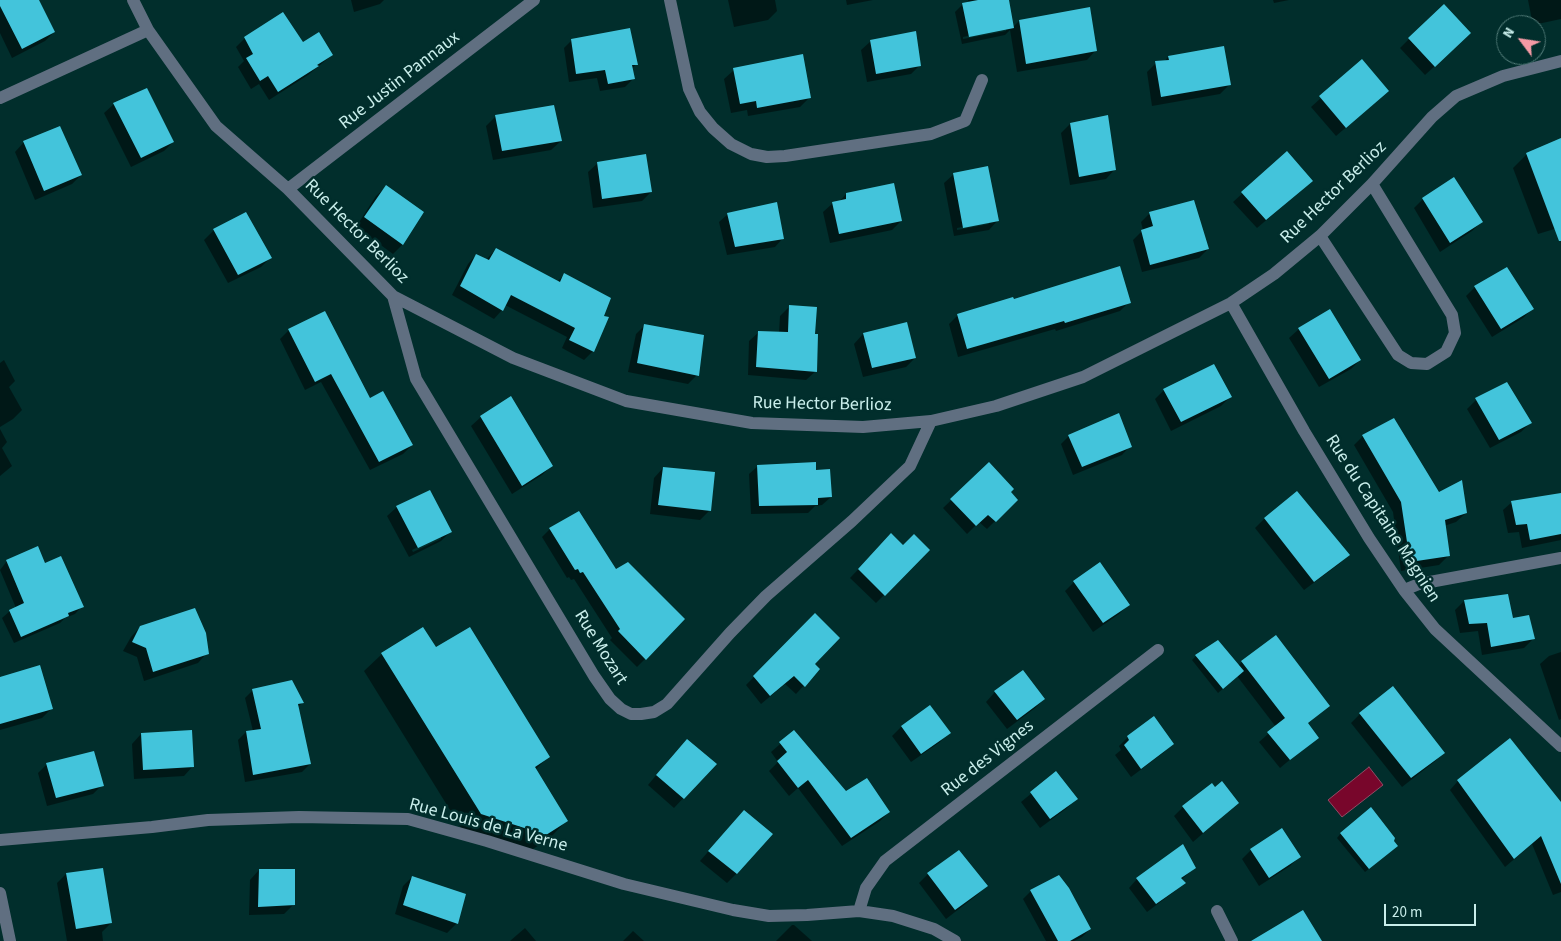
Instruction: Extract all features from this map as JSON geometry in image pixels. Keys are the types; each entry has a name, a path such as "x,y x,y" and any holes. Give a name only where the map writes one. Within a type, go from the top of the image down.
{"street":[{"name":"Rue Hector Berlioz","path":"133,0 148,30 216,126 288,189 393,296 513,358 626,401 752,423 863,427 931,421 996,406 1083,377 1231,303 1274,274 1320,236 1372,184 1432,118 1456,96 1503,76 1561,62"},
{"name":"Rue Justin Pannaux","path":"288,189 534,0"},
{"path":"670,0 689,89 700,112 713,128 731,144 751,154 767,157 785,156 931,134 965,121 982,80"},
{"path":"0,98 148,30"},
{"path":"1320,236 1398,355 1411,363 1427,364 1446,352 1455,333 1452,315 1372,184"},
{"name":"Rue Mozart","path":"393,296 416,379 594,676 610,699 631,714 654,712 667,704 766,596 852,521 910,466 931,421"},
{"name":"Rue du Capitaine Magnien","path":"1231,303 1304,431 1404,590 1435,629 1561,746"},
{"path":"1404,590 1419,584 1561,558"},
{"name":"Rue des Vignes","path":"859,911 866,888 885,861 1158,650"},
{"name":"Rue Louis de La Verne","path":"0,840 152,827 208,820 300,817 408,819 487,841 624,884 733,910 770,916 859,911 893,916 934,929 955,941"},
{"path":"0,893 10,941"},
{"path":"1217,911 1232,941"}],"shaded area":[{"path":"1369,767 1383,785 1342,817 1328,800"}],"building":[{"path":"0,0 39,0 55,32 22,49 0,6"},
{"path":"978,0 1009,0 1014,28 969,37 962,3"},
{"path":"1444,4 1471,33 1435,67 1408,38"},
{"path":"1090,7 1097,51 1026,64 1019,20"},
{"path":"283,12 303,42 319,32 333,55 278,92 268,76 260,81 246,58 253,54 244,37"},
{"path":"630,28 638,65 632,65 635,79 608,84 605,70 576,74 571,39"},
{"path":"916,31 921,66 876,74 870,40"},
{"path":"1224,46 1231,85 1161,97 1155,61 1169,60 1168,56"},
{"path":"803,54 811,98 757,108 756,101 740,104 733,68"},
{"path":"1362,59 1389,91 1346,128 1319,96"},
{"path":"147,88 174,142 141,158 113,103"},
{"path":"554,105 562,141 502,151 495,115"},
{"path":"1108,115 1116,170 1079,177 1070,123"},
{"path":"60,126 82,175 44,191 23,141"},
{"path":"1561,138 1561,241 1559,241 1526,153"},
{"path":"1287,151 1313,181 1266,220 1241,192"},
{"path":"646,154 652,192 602,199 597,162"},
{"path":"988,166 999,221 963,228 953,173"},
{"path":"1454,177 1483,222 1450,243 1422,198"},
{"path":"894,183 902,221 839,234 832,202 846,199 846,193"},
{"path":"386,185 424,212 403,245 364,217"},
{"path":"1194,200 1209,249 1150,265 1141,230 1153,226 1149,212"},
{"path":"777,202 784,239 735,247 727,213"},
{"path":"246,212 272,258 238,275 213,229"},
{"path":"496,248 560,282 564,273 611,298 604,316 609,317 594,352 569,340 575,328 511,295 503,311 460,286 476,254 489,260"},
{"path":"1120,266 1131,303 967,349 957,314 1013,297 1014,299"},
{"path":"1507,267 1534,309 1501,329 1474,286"},
{"path":"789,305 817,307 815,334 818,334 817,372 756,367 758,331 788,332"},
{"path":"1330,309 1361,360 1329,379 1298,328"},
{"path":"325,311 370,398 383,391 413,445 379,462 331,374 315,382 288,329"},
{"path":"907,322 916,358 872,368 863,333"},
{"path":"644,324 704,335 699,376 637,363"},
{"path":"1214,364 1232,397 1181,422 1163,389"},
{"path":"1507,382 1532,423 1499,440 1475,398"},
{"path":"511,396 553,466 522,486 480,416"},
{"path":"1119,413 1132,447 1082,467 1068,435"},
{"path":"1394,418 1439,492 1462,480 1467,513 1445,520 1450,556 1410,562 1401,502 1362,435"},
{"path":"816,462 816,470 830,469 832,497 818,498 818,505 759,506 757,465"},
{"path":"989,462 1014,489 1011,492 1018,500 996,522 988,515 976,526 950,499"},
{"path":"663,467 715,472 711,511 658,505"},
{"path":"430,490 452,532 418,548 396,506"},
{"path":"1297,491 1350,555 1314,582 1264,518"},
{"path":"1561,493 1561,534 1530,540 1527,524 1516,525 1511,501"},
{"path":"579,511 616,569 628,562 685,619 646,660 618,631 620,629 583,572 580,573 578,569 575,570 549,528"},
{"path":"891,533 903,545 914,534 930,550 885,596 858,569"},
{"path":"38,546 45,563 61,556 84,607 68,613 69,616 21,637 9,610 24,603 6,560"},
{"path":"1100,562 1130,605 1103,623 1073,581"},
{"path":"1508,594 1513,618 1529,615 1535,639 1491,647 1487,623 1469,624 1464,600"},
{"path":"195,608 206,633 209,654 153,672 146,648 132,642 140,626"},
{"path":"815,613 840,638 815,664 820,669 805,687 794,676 770,696 753,676"},
{"path":"423,627 436,647 470,627 550,757 535,767 568,821 546,835 481,814 381,653"},
{"path":"1276,635 1330,706 1308,723 1319,738 1290,760 1267,732 1285,718 1241,661"},
{"path":"1218,640 1244,671 1223,689 1195,655"},
{"path":"40,665 53,709 0,724 0,677"},
{"path":"1023,670 1045,699 1017,720 994,691"},
{"path":"292,680 304,703 298,704 311,764 253,775 246,731 261,729 252,689"},
{"path":"1393,686 1445,753 1411,778 1359,713"},
{"path":"930,705 951,733 921,754 901,726"},
{"path":"1154,716 1174,744 1141,769 1124,745 1129,740 1127,736"},
{"path":"192,730 194,767 143,770 141,733"},
{"path":"794,730 846,791 867,778 890,812 851,838 808,780 798,788 777,761 787,752 779,742"},
{"path":"1510,738 1561,802 1561,884 1541,836 1514,859 1457,780"},
{"path":"687,739 717,764 684,799 656,775"},
{"path":"94,751 104,786 56,798 46,763"},
{"path":"1056,771 1078,799 1050,819 1030,792"},
{"path":"1222,781 1239,803 1203,833 1182,806 1212,783 1215,787"},
{"path":"1371,807 1395,838 1394,841 1398,846 1369,869 1340,833"},
{"path":"744,810 773,834 737,874 708,851"},
{"path":"1282,828 1301,857 1269,878 1250,849"},
{"path":"1183,844 1196,868 1181,878 1186,883 1156,904 1136,878"},
{"path":"959,850 988,886 955,910 927,873"},
{"path":"103,868 112,923 76,929 66,873"},
{"path":"259,869 295,869 295,905 258,907"},
{"path":"1059,875 1069,888 1091,929 1070,941 1058,941 1030,890"},
{"path":"412,876 466,894 458,924 403,905"},
{"path":"1303,910 1322,941 1251,941"}]}
